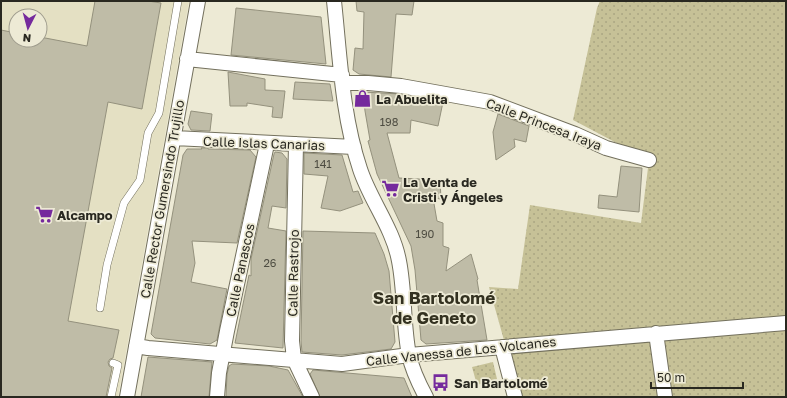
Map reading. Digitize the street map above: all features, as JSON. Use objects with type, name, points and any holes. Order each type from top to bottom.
[{"type":"street","name":"Calle Rector Gumersindo Trujillo","points":[[127,397],[198,1]]},
{"type":"street","points":[[334,1],[345,104],[354,147],[360,170],[393,240],[399,261],[409,355],[417,379],[426,397]]},
{"type":"street","name":"Calle Princesa Iraya","points":[[188,59],[401,86],[490,102],[575,134],[606,148],[649,160]]},
{"type":"street","name":"Calle Islas Canarias","points":[[174,138],[267,144],[354,147]]},
{"type":"street","name":"Calle Panascos","points":[[217,397],[219,373],[267,144]]},
{"type":"street","name":"Calle Rastrojo","points":[[296,144],[292,340],[294,359],[312,397]]},
{"type":"street","name":"Calle Vanessa de Los Volcanes","points":[[136,346],[342,364],[409,355],[786,323]]},
{"type":"street","points":[[656,333],[665,397]]},
{"type":"street","points":[[502,347],[515,397]]},
{"type":"lane","points":[[100,308],[108,265],[124,203],[140,180],[148,133],[159,113],[178,1]]},
{"type":"lane","points":[[112,363],[118,365],[112,397]]},
{"type":"shaded area","name":"Alcampo","points":[[1,1],[189,1],[118,397],[1,397]]},
{"type":"shaded area","points":[[600,1],[786,1],[786,397],[520,397],[489,287],[518,289],[530,205],[641,223],[649,160],[573,120],[597,8]]},
{"type":"shaded area","points":[[493,362],[497,379],[477,385],[472,367]]},
{"type":"building","name":"Alcampo","points":[[95,1],[148,1],[161,3],[142,109],[108,102],[68,321],[119,330],[113,358],[108,362],[109,366],[112,368],[106,397],[1,397],[1,30],[8,31],[8,48],[48,48],[48,39],[87,46]]},
{"type":"building","points":[[356,1],[414,1],[412,15],[396,14],[391,77],[359,74],[353,70],[355,48],[363,49],[364,12],[357,11]]},
{"type":"building","points":[[236,8],[321,17],[326,64],[231,55]]},
{"type":"building","points":[[228,72],[265,79],[265,90],[285,91],[282,118],[272,117],[273,107],[247,103],[247,106],[230,106]]},
{"type":"building","points":[[295,82],[330,84],[333,101],[293,99]]},
{"type":"building","points":[[363,92],[400,94],[443,102],[438,126],[411,120],[410,133],[387,133],[399,178],[440,180],[441,199],[433,198],[437,221],[443,223],[443,246],[449,248],[446,271],[471,254],[478,279],[487,340],[426,344],[421,340],[415,270],[411,246],[377,174],[368,141],[370,140]]},
{"type":"building","points":[[191,111],[212,114],[210,131],[191,130],[188,124]]},
{"type":"building","points":[[498,114],[529,126],[526,142],[514,139],[515,147],[496,160],[493,132]]},
{"type":"building","points":[[201,148],[250,150],[256,157],[237,243],[192,241],[195,263],[191,282],[227,289],[217,340],[210,344],[155,338],[151,334],[183,155],[187,149],[202,149]]},
{"type":"building","points":[[275,152],[282,153],[287,159],[286,208],[272,206],[268,228],[286,231],[283,348],[235,343],[249,275],[251,276],[251,259]]},
{"type":"building","points":[[304,153],[342,155],[353,192],[358,191],[363,203],[340,211],[321,208],[328,176],[304,174]]},
{"type":"building","points":[[621,166],[642,168],[639,212],[598,208],[599,195],[617,197]]},
{"type":"building","points":[[303,231],[375,233],[389,271],[395,342],[391,349],[342,355],[302,352]]},
{"type":"building","points":[[148,357],[212,362],[209,397],[141,397]]},
{"type":"building","points":[[232,364],[269,366],[288,370],[303,397],[226,397],[227,374],[229,366]]},
{"type":"building","points":[[313,370],[404,378],[412,397],[320,397],[310,374]]},
{"type":"place","name":"La Abuelita","points":[[363,99]]},
{"type":"place","name":"La Venta de Cristi y Ángeles","points":[[390,189]]},
{"type":"place","name":"Alcampo","points":[[44,215]]},
{"type":"place","name":"San Bartolomé","points":[[441,383]]},
{"type":"district","name":"San Bartolomé de Geneto","points":[[434,308]]}]
